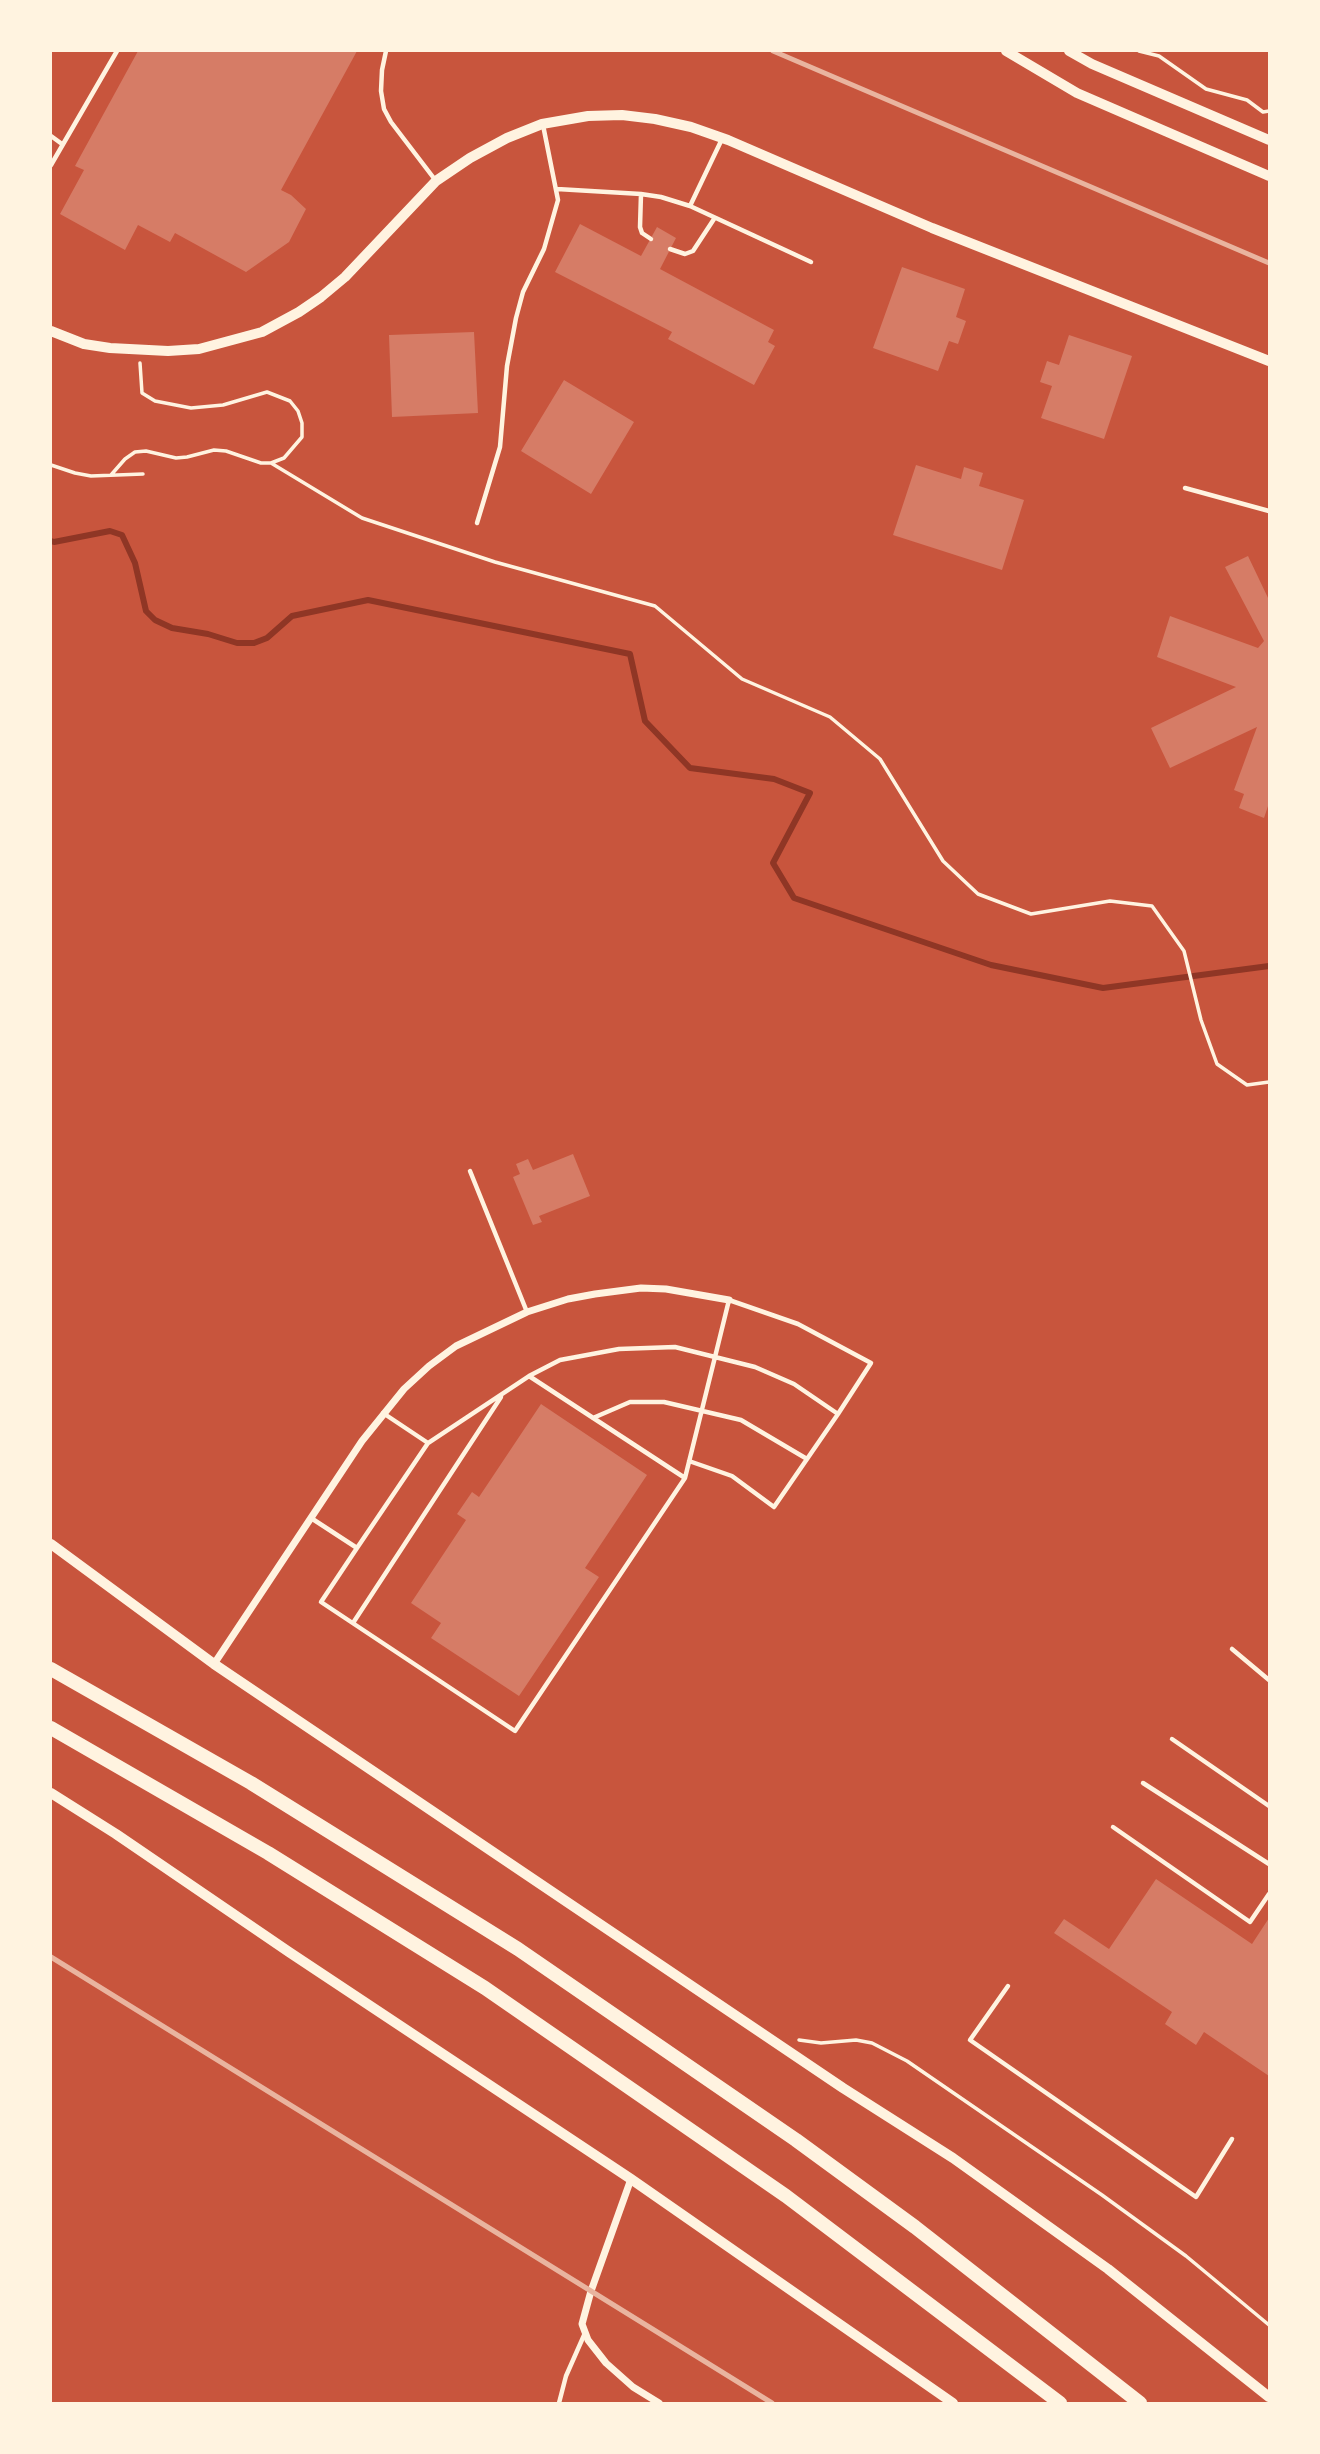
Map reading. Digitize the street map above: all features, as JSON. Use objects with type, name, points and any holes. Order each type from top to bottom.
[{"type":"highway","points":[[51,1669],[251,1783],[530,1956],[915,2227],[1140,2403]]},
{"type":"highway","points":[[51,1728],[268,1853],[485,1989],[786,2196],[1060,2403]]},
{"type":"main road","points":[[51,1544],[214,1664],[953,2158],[1086,2253],[1269,2397]]},
{"type":"main road","points":[[51,1793],[631,2179],[953,2403]]},
{"type":"street","points":[[1006,51],[1077,93],[1269,176]]},
{"type":"street","points":[[1069,51],[1092,64],[1269,140]]},
{"type":"street","points":[[51,331],[85,344],[141,350],[199,349],[262,331],[299,313],[345,277],[436,181],[470,158],[507,138],[542,124],[588,116],[622,115],[656,119],[723,138],[922,224],[1269,361]]},
{"type":"street","points":[[214,1664],[383,1413],[429,1366],[456,1346],[527,1312],[568,1299],[641,1288],[666,1289],[729,1300]]},
{"type":"street","points":[[631,2179],[582,2324],[588,2340],[606,2363],[633,2387],[659,2403]]},
{"type":"lane","points":[[51,165],[117,51]]},
{"type":"lane","points":[[386,51],[382,80],[384,109],[436,181]]},
{"type":"lane","points":[[477,523],[500,447],[507,366],[516,318],[523,292],[544,249],[558,200],[542,124]]},
{"type":"lane","points":[[51,136],[62,144]]},
{"type":"lane","points":[[690,206],[723,138]]},
{"type":"lane","points":[[557,189],[641,194],[690,206],[811,262]]},
{"type":"lane","points":[[641,194],[640,227],[642,233],[651,239]]},
{"type":"lane","points":[[670,249],[685,254],[693,251],[714,219]]},
{"type":"lane","points":[[1185,488],[1269,512]]},
{"type":"lane","points":[[470,1171],[527,1312]]},
{"type":"lane","points":[[689,1461],[732,1476],[774,1507],[838,1414],[871,1363],[798,1324],[729,1300],[715,1357],[702,1410],[689,1461],[685,1478],[515,1731],[321,1602],[428,1443],[529,1376],[560,1360],[619,1349],[675,1347],[715,1357],[755,1367],[794,1384],[838,1414]]},
{"type":"lane","points":[[529,1376],[685,1478]]},
{"type":"lane","points":[[353,1623],[503,1394]]},
{"type":"lane","points":[[592,1418],[630,1402],[664,1402],[741,1420],[807,1459]]},
{"type":"lane","points":[[383,1413],[428,1443]]},
{"type":"lane","points":[[310,1518],[356,1548]]},
{"type":"lane","points":[[1232,1649],[1269,1680]]},
{"type":"lane","points":[[1172,1739],[1269,1806]]},
{"type":"lane","points":[[1143,1783],[1269,1864]]},
{"type":"lane","points":[[1113,1827],[1250,1922],[1269,1894]]},
{"type":"lane","points":[[1008,1986],[970,2040],[1196,2197],[1232,2139]]},
{"type":"lane","points":[[559,2403],[566,2376],[586,2332]]},
{"type":"path","points":[[1139,51],[1159,56],[1206,89],[1248,100],[1263,112],[1269,111]]},
{"type":"path","points":[[111,475],[125,458],[135,452],[146,451],[176,458],[214,450],[226,451],[261,463],[271,463],[284,458],[302,437],[302,423],[298,411],[290,401],[267,392],[223,405],[191,408],[155,401],[142,393],[141,350]]},
{"type":"path","points":[[271,463],[362,518],[495,562],[655,606],[742,679],[830,717],[880,759],[943,862],[978,894],[1031,914],[1110,901],[1152,906],[1184,951],[1201,1020],[1217,1065],[1247,1085],[1269,1082]]},
{"type":"path","points":[[51,465],[75,473],[143,474]]},
{"type":"path","points":[[764,2034],[821,2043],[856,2040],[872,2043],[907,2061],[1102,2194],[1186,2256],[1269,2325]]},
{"type":"building","points":[[138,51],[357,51],[281,190],[306,209],[289,242],[246,272],[175,233],[170,242],[138,225],[125,250],[60,214],[84,170],[75,166]]},
{"type":"building","points":[[580,224],[641,256],[657,227],[676,238],[660,269],[774,330],[768,342],[775,346],[754,385],[668,339],[672,332],[555,272]]},
{"type":"building","points":[[902,267],[965,289],[956,317],[966,321],[958,344],[949,341],[938,371],[873,348]]},
{"type":"building","points":[[474,332],[478,413],[392,417],[389,335]]},
{"type":"building","points":[[1069,335],[1132,356],[1104,439],[1041,418],[1052,386],[1040,382],[1047,361],[1059,365]]},
{"type":"building","points":[[564,380],[634,422],[591,494],[521,451]]},
{"type":"building","points":[[916,465],[961,479],[964,467],[983,473],[979,486],[1024,500],[1002,570],[893,535]]},
{"type":"building","points":[[1248,556],[1269,600],[1269,803],[1264,818],[1239,808],[1244,794],[1234,790],[1257,727],[1170,768],[1151,728],[1236,687],[1157,657],[1170,616],[1258,648],[1264,641],[1225,567]]},
{"type":"building","points":[[573,1154],[590,1196],[539,1216],[542,1222],[533,1225],[513,1177],[520,1174],[516,1164],[528,1159],[533,1170]]},
{"type":"building","points":[[541,1404],[647,1475],[585,1568],[599,1577],[519,1696],[431,1638],[441,1623],[411,1603],[466,1520],[457,1514],[472,1492],[479,1497]]},
{"type":"building","points":[[1156,1879],[1252,1944],[1269,1918],[1269,2076],[1204,2032],[1196,2045],[1165,2024],[1172,2012],[1054,1933],[1064,1919],[1109,1949]]},
{"type":"waterway","points":[[51,541],[110,531],[122,535],[135,563],[146,611],[155,620],[172,628],[208,634],[237,643],[254,643],[267,638],[292,616],[368,600],[630,654],[645,721],[690,768],[774,779],[810,793],[773,863],[794,898],[991,965],[1103,988],[1269,966]]},
{"type":"railway","points":[[773,51],[1269,263]]},
{"type":"railway","points":[[51,1957],[772,2403]]}]
